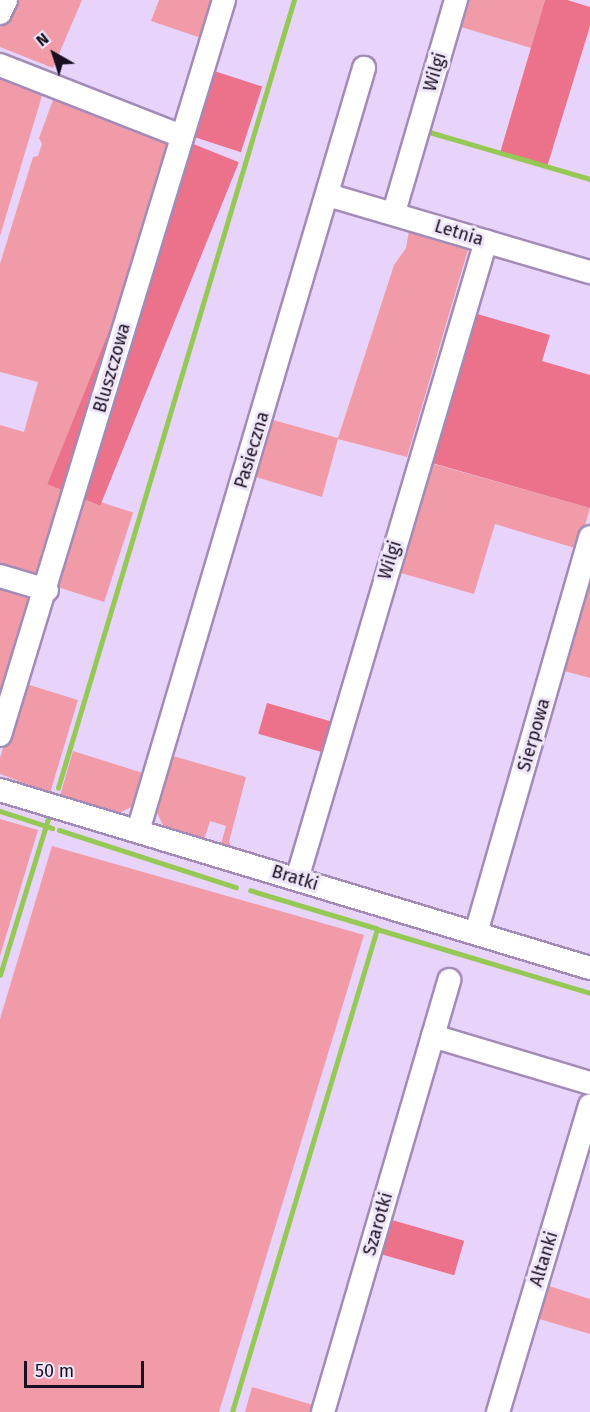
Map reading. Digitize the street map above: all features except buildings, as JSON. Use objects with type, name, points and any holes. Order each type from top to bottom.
[{"type":"street","points":[[0,13],[6,0]]},
{"type":"street","name":"Bluszczowa","points":[[0,735],[47,590],[181,136],[224,0]]},
{"type":"street","name":"Wilgi","points":[[394,212],[456,0]]},
{"type":"street","points":[[0,65],[181,136]]},
{"type":"street","name":"Pasieczna","points":[[138,831],[364,68]]},
{"type":"street","name":"Letnia","points":[[328,195],[394,212],[590,272]]},
{"type":"street","name":"Wilgi","points":[[297,879],[486,241]]},
{"type":"street","name":"Sierpowa","points":[[476,933],[590,537]]},
{"type":"street","points":[[0,576],[47,590]]},
{"type":"street","name":"Bratki","points":[[0,790],[590,968]]},
{"type":"street","name":"Szarotki","points":[[323,1412],[449,980]]},
{"type":"street","points":[[433,1036],[590,1083]]},
{"type":"street","name":"Altanki","points":[[498,1412],[590,1105]]},
{"type":"shaded area","points":[[13,0],[82,0],[53,68],[0,47],[0,28]]},
{"type":"shaded area","points":[[159,0],[219,0],[207,40],[151,21]]},
{"type":"shaded area","points":[[469,0],[545,0],[531,48],[461,27]]},
{"type":"shaded area","points":[[545,0],[567,0],[590,7],[590,26],[547,167],[500,153]]},
{"type":"shaded area","points":[[208,69],[262,87],[241,152],[187,135]]},
{"type":"shaded area","points":[[0,72],[44,89],[0,236]]},
{"type":"shaded area","points":[[53,100],[69,100],[169,141],[172,148],[41,580],[0,568],[0,425],[24,432],[38,382],[0,372],[0,264],[33,157],[38,156],[42,144],[39,138]]},
{"type":"shaded area","points":[[186,141],[239,162],[100,505],[47,484]]},
{"type":"shaded area","points":[[410,225],[470,243],[407,457],[338,439],[322,497],[256,477],[273,420],[338,438],[394,265],[406,248]]},
{"type":"shaded area","points":[[474,313],[550,335],[542,361],[590,375],[590,508],[425,461]]},
{"type":"shaded area","points":[[430,463],[590,508],[578,549],[495,524],[474,594],[394,571]]},
{"type":"shaded area","points":[[79,495],[133,513],[104,602],[50,584]]},
{"type":"shaded area","points":[[0,581],[20,588],[33,602],[0,706]]},
{"type":"shaded area","points":[[590,582],[590,678],[564,671]]},
{"type":"shaded area","points":[[23,683],[78,700],[50,793],[0,774],[0,758]]},
{"type":"shaded area","points":[[267,703],[330,721],[322,752],[258,734]]},
{"type":"shaded area","points":[[73,751],[143,773],[133,806],[118,814],[60,796]]},
{"type":"shaded area","points":[[173,756],[246,777],[229,842],[232,848],[221,844],[226,826],[210,821],[204,840],[164,827],[157,813]]},
{"type":"shaded area","points":[[0,819],[38,830],[0,956]]},
{"type":"shaded area","points":[[52,846],[364,935],[219,1412],[0,1412],[0,1019]]},
{"type":"shaded area","points":[[392,1220],[464,1241],[454,1275],[382,1255]]},
{"type":"shaded area","points":[[546,1285],[590,1299],[590,1334],[536,1318]]},
{"type":"shaded area","points":[[252,1387],[313,1405],[311,1412],[245,1412]]},
{"type":"waterway","points":[[58,788],[294,0]]},
{"type":"waterway","points":[[426,131],[590,179]]},
{"type":"waterway","points":[[0,811],[52,828]]},
{"type":"waterway","points":[[0,975],[48,819]]},
{"type":"waterway","points":[[59,830],[236,887]]},
{"type":"waterway","points":[[232,1412],[377,929],[251,891]]},
{"type":"waterway","points":[[377,929],[590,993]]}]
